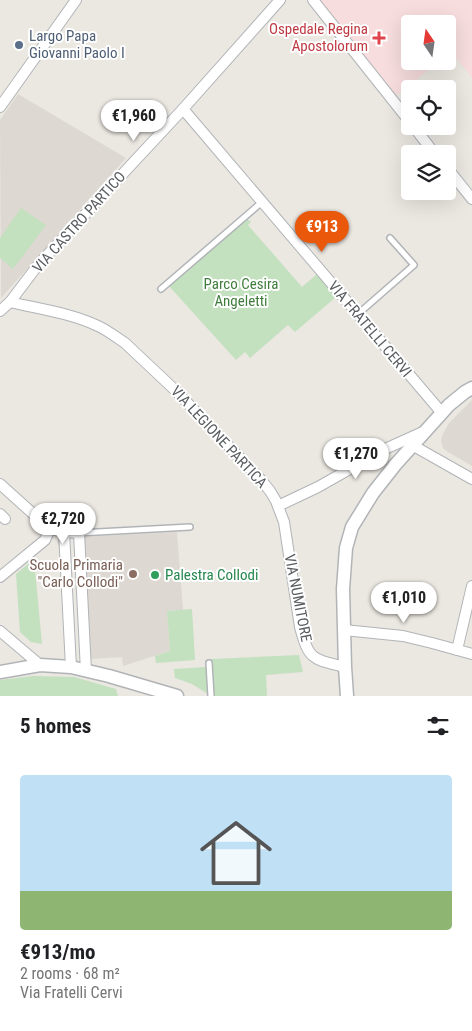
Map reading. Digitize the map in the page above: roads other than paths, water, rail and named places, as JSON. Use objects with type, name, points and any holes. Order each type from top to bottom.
[{"type":"street","points":[[0,107],[76,0]]},
{"type":"street","name":"VIA CASTRO PARTICO","points":[[0,311],[10,302],[38,265],[183,109],[280,0]]},
{"type":"street","points":[[313,0],[401,111]]},
{"type":"street","name":"VIA FRATELLI CERVI","points":[[183,109],[442,413]]},
{"type":"street","points":[[420,135],[429,145]]},
{"type":"street","points":[[456,179],[472,199]]},
{"type":"street","name":"VIA LEGIONE PARTICA","points":[[10,302],[83,320],[107,330],[125,343],[176,391],[262,480],[278,506]]},
{"type":"street","points":[[347,696],[343,589],[346,548],[350,533],[357,518],[378,486],[412,445],[457,398],[472,388]]},
{"type":"street","points":[[278,506],[318,488],[398,442],[425,431]]},
{"type":"street","points":[[412,445],[472,479]]},
{"type":"street","points":[[0,484],[50,529],[79,533],[86,671]]},
{"type":"street","name":"VIA NUMITORE","points":[[278,506],[286,531],[300,627],[304,641],[309,652],[316,659],[345,667]]},
{"type":"street","points":[[0,577],[45,540],[50,529]]},
{"type":"street","points":[[64,532],[70,667]]},
{"type":"street","points":[[458,650],[472,586]]},
{"type":"street","points":[[344,630],[403,636],[472,654]]},
{"type":"street","points":[[0,631],[40,665]]},
{"type":"street","points":[[0,672],[40,665],[70,667],[109,676],[177,696]]},
{"type":"lane","points":[[161,289],[262,202]]},
{"type":"lane","points":[[358,314],[414,265],[390,238]]},
{"type":"lane","points":[[79,533],[190,527]]},
{"type":"lane","points":[[209,663],[211,696]]},
{"type":"place","name":"Ospedale Regina Apostolorum","points":[[379,38]]},
{"type":"place","name":"Largo Papa Giovanni Paolo I","points":[[19,45]]},
{"type":"place","name":"Scuola Primaria \"Carlo Collodi\"","points":[[133,574]]},
{"type":"place","name":"Palestra Collodi","points":[[155,575]]},
{"type":"park label","name":"Parco Cesira Angeletti","points":[[241,292]]}]
